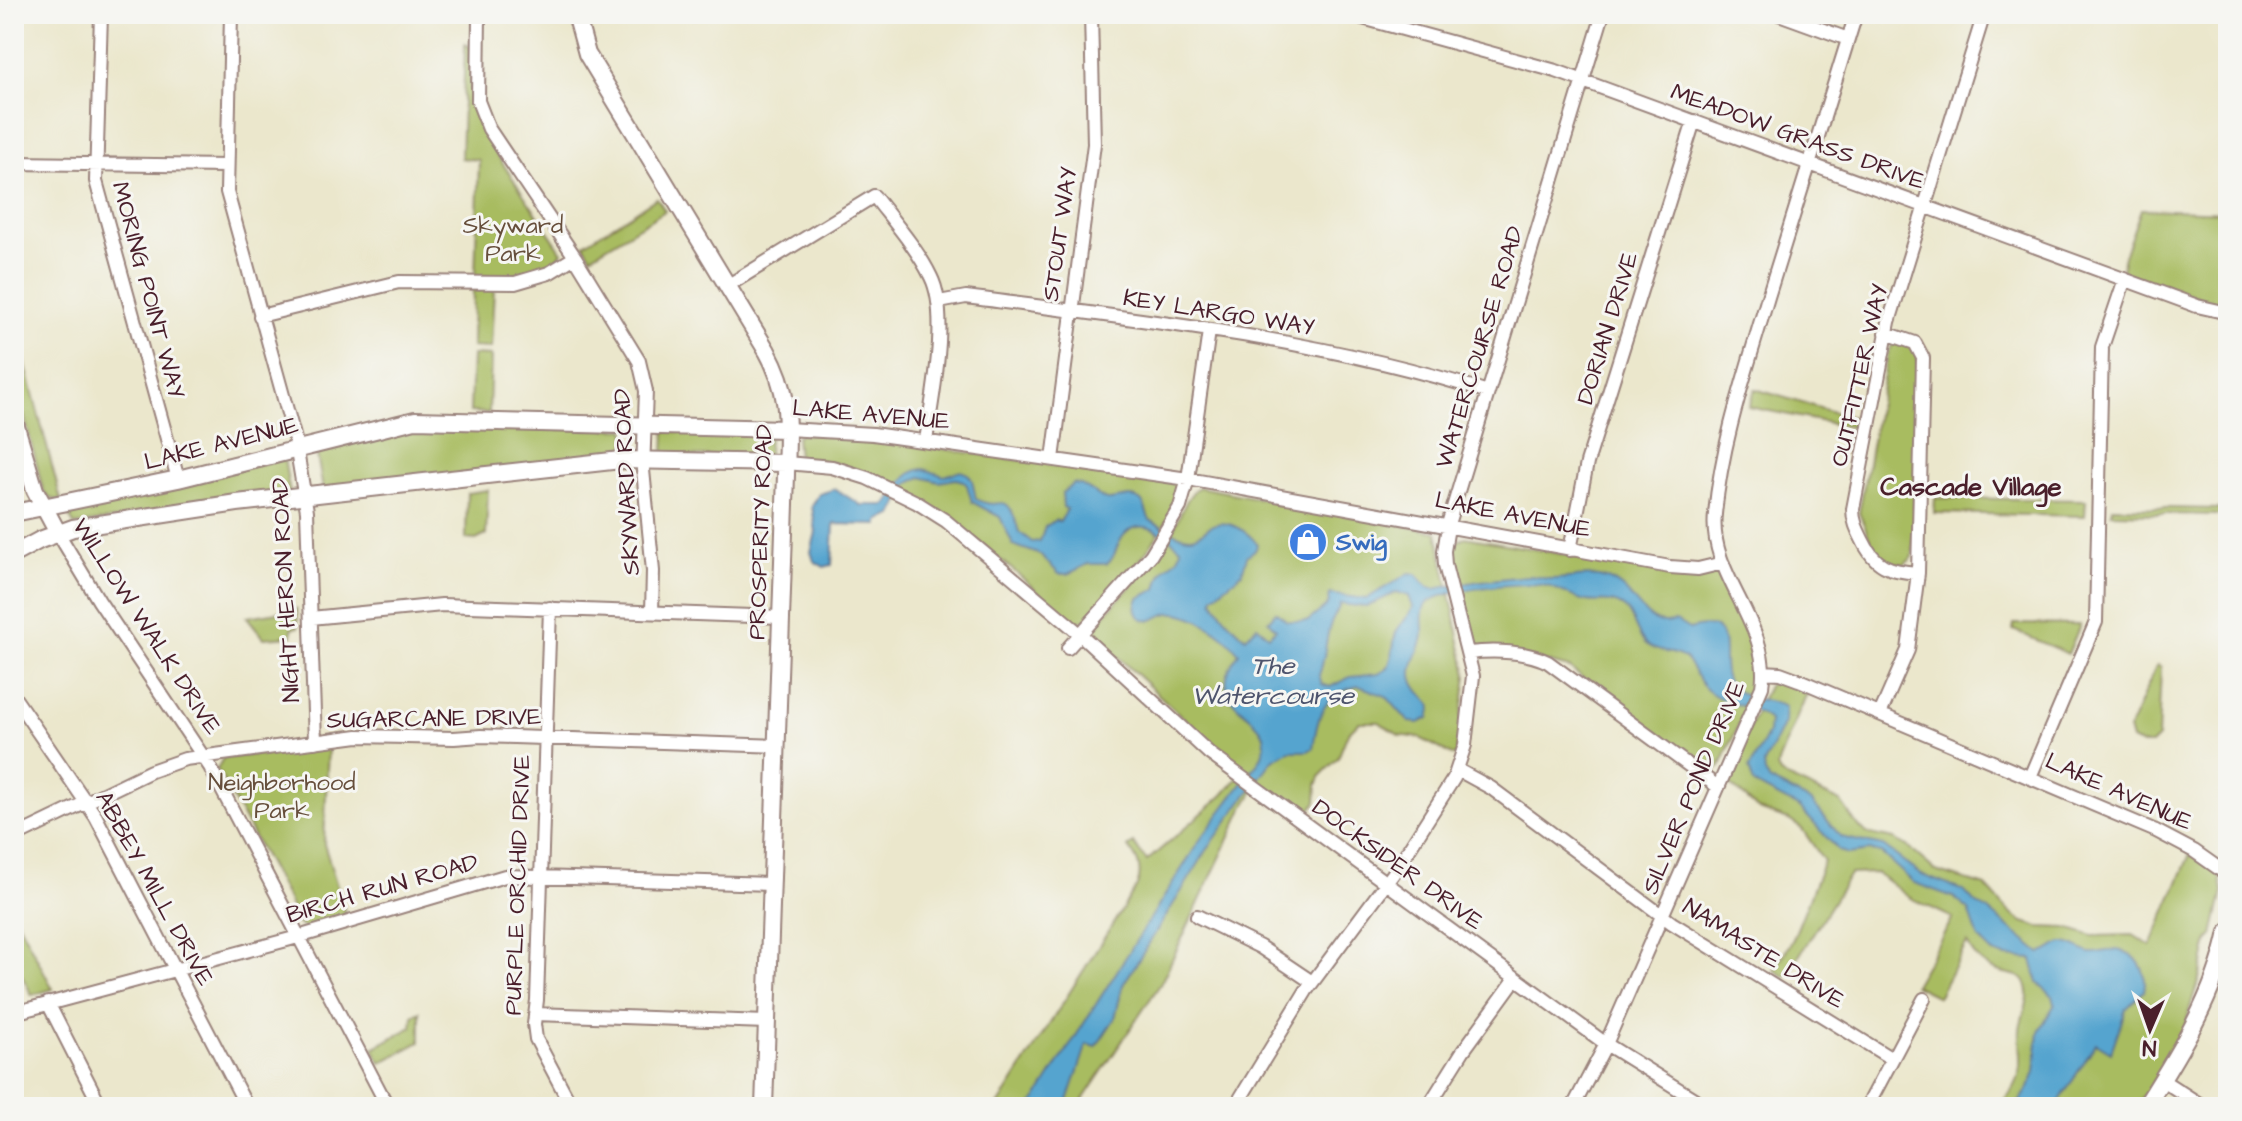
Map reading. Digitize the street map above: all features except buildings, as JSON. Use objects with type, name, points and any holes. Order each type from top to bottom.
[{"type":"street","name":"MORING POINT WAY","points":[[101,14],[96,181],[178,479]]},
{"type":"street","name":"NIGHT HERON ROAD","points":[[231,14],[227,192],[297,449],[304,495],[315,742]]},
{"type":"street","name":"SKYWARD ROAD","points":[[479,14],[477,86],[482,114],[639,361],[646,391],[644,459],[653,571],[652,612]]},
{"type":"street","name":"PROSPERITY ROAD","points":[[576,14],[582,42],[593,66],[778,371],[785,393],[787,429],[764,1107]]},
{"type":"street","name":"STOUT WAY","points":[[1053,459],[1094,144],[1091,14]]},
{"type":"street","name":"MEADOW GRASS DRIVE","points":[[1348,14],[1502,54],[1582,80],[2197,306],[2228,313]]},
{"type":"street","name":"WATERCOURSE ROAD","points":[[1235,1107],[1312,982],[1387,883],[1458,770],[1473,692],[1469,653],[1444,551],[1448,526],[1603,14]]},
{"type":"street","points":[[1779,14],[1848,39]]},
{"type":"street","name":"SILVER POND DRIVE","points":[[1573,1107],[1606,1044],[1760,691],[1763,672],[1756,634],[1723,563],[1715,538],[1714,516],[1730,426],[1856,14]]},
{"type":"street","name":"OUTFITTER WAY","points":[[1918,573],[1896,571],[1874,560],[1852,513],[1886,333],[1984,14]]},
{"type":"street","name":"DORIAN DRIVE","points":[[1570,550],[1587,463],[1694,121]]},
{"type":"street","points":[[14,163],[226,166]]},
{"type":"street","points":[[727,286],[874,196],[931,277],[939,302],[936,362],[926,441]]},
{"type":"street","points":[[260,316],[399,282],[515,283],[538,277],[575,257]]},
{"type":"street","points":[[2030,777],[2096,622],[2102,347],[2125,279]]},
{"type":"street","name":"KEY LARGO WAY","points":[[939,302],[966,297],[1209,331],[1360,357],[1429,373],[1488,392]]},
{"type":"street","points":[[1068,648],[1158,545],[1183,499],[1209,331]]},
{"type":"street","points":[[1880,714],[1908,650],[1918,573],[1923,358],[1915,343],[1886,333]]},
{"type":"street","name":"LAKE AVENUE","points":[[14,513],[178,479],[388,425],[427,419],[787,429],[858,432],[1188,479],[1680,569],[1707,568],[1723,563]]},
{"type":"street","name":"WILLOW WALK DRIVE","points":[[14,420],[29,474],[43,508],[99,601],[202,756],[388,1107]]},
{"type":"street","points":[[14,554],[58,533],[164,513],[304,495],[644,459],[786,463],[832,467],[883,485],[912,500],[964,535],[1080,634]]},
{"type":"street","points":[[311,618],[433,605],[781,617]]},
{"type":"street","name":"PURPLE ORCHID DRIVE","points":[[550,608],[536,1039],[572,1107]]},
{"type":"street","name":"DOCKSIDER DRIVE","points":[[1080,634],[1218,760],[1606,1044],[1707,1107]]},
{"type":"street","points":[[1469,653],[1499,652],[1537,657],[1548,662],[1718,787]]},
{"type":"street","name":"LAKE AVENUE","points":[[1763,672],[1789,676],[2030,777],[2165,836],[2228,875]]},
{"type":"street","name":"ABBEY MILL DRIVE","points":[[14,697],[96,817],[247,1107]]},
{"type":"street","name":"SUGARCANE DRIVE","points":[[14,837],[162,766],[202,756],[315,742],[375,736],[777,746]]},
{"type":"street","name":"NAMASTE DRIVE","points":[[1458,770],[1491,788],[1663,915],[1892,1059]]},
{"type":"street","name":"BIRCH RUN ROAD","points":[[14,1013],[298,937],[496,878],[540,876],[772,884]]},
{"type":"street","points":[[1197,916],[1260,947],[1312,982]]},
{"type":"street","points":[[2145,1107],[2195,1024],[2224,951],[2228,932]]},
{"type":"street","points":[[1428,1107],[1463,1051],[1516,978]]},
{"type":"street","points":[[1867,1107],[1924,999]]},
{"type":"street","points":[[48,1003],[101,1107]]},
{"type":"street","points":[[535,1014],[767,1022]]},
{"type":"street","points":[[2162,1080],[2204,1107]]},
{"type":"green space","name":"Skyward Park","points":[[465,44],[471,47],[470,84],[475,114],[495,152],[562,252],[556,261],[536,272],[475,277],[479,160],[461,158]]},
{"type":"green space","points":[[657,198],[665,211],[591,256],[584,244]]},
{"type":"green space","points":[[2141,209],[2228,212],[2228,307],[2122,272],[2123,259]]},
{"type":"green space","points":[[473,287],[494,288],[491,348],[472,347]]},
{"type":"green space","points":[[14,321],[61,500],[50,498],[43,489],[24,415],[16,397]]},
{"type":"green space","points":[[1893,344],[1914,348],[1918,354],[1913,557],[1904,565],[1884,560],[1876,553],[1859,513],[1888,353]]},
{"type":"green space","points":[[472,355],[491,356],[489,413],[470,412]]},
{"type":"green space","points":[[1755,389],[1857,419],[1855,428],[1749,407]]},
{"type":"green space","points":[[402,428],[626,429],[626,456],[323,490],[316,449]]},
{"type":"green space","points":[[665,431],[769,434],[768,458],[664,455]]},
{"type":"green space","points":[[799,434],[847,435],[1175,483],[1179,494],[1162,529],[1139,561],[1087,619],[1077,622],[1054,607],[971,536],[917,499],[860,470],[798,458],[796,437]]},
{"type":"green space","points":[[284,458],[290,494],[74,525],[65,508]]},
{"type":"green space","points":[[1199,487],[1437,532],[1467,675],[1456,757],[1420,738],[1399,735],[1379,722],[1359,722],[1348,733],[1338,758],[1321,775],[1316,803],[1307,814],[1259,783],[1243,809],[1161,983],[1078,1107],[997,1107],[1137,886],[1139,866],[1128,848],[1133,843],[1147,861],[1223,795],[1243,772],[1216,751],[1107,647],[1100,645],[1094,634],[1096,624],[1162,548],[1186,502]]},
{"type":"green space","points":[[488,490],[486,535],[476,540],[466,539],[467,493]]},
{"type":"green space","points":[[1935,498],[2086,500],[2085,516],[1934,513]]},
{"type":"green space","points":[[2112,507],[2222,509],[2222,515],[2111,513]]},
{"type":"green space","points":[[1465,537],[1675,574],[1713,571],[1720,574],[1748,628],[1756,670],[1754,689],[1720,768],[1707,772],[1697,766],[1697,762],[1569,668],[1476,644],[1452,554],[1455,543]]},
{"type":"green space","points":[[297,609],[298,627],[292,628],[292,636],[264,638],[247,617]]},
{"type":"green space","points":[[2014,624],[2080,625],[2068,654],[2013,630]]},
{"type":"green space","points":[[2158,665],[2161,667],[2158,738],[2151,745],[2142,745],[2132,740],[2129,729]]},
{"type":"green space","points":[[1776,679],[1787,680],[1808,691],[1779,760],[1777,767],[1780,774],[1841,802],[1858,827],[1869,834],[1894,839],[1907,846],[1936,871],[1985,886],[2010,913],[2023,922],[2039,927],[2067,928],[2093,936],[2133,935],[2151,946],[2190,854],[2220,876],[2223,892],[2186,1028],[2147,1092],[2134,1107],[1995,1107],[2012,1091],[2020,1073],[2020,1030],[2028,1000],[2025,982],[2015,975],[1983,964],[1967,943],[1938,997],[1914,985],[1953,918],[1910,898],[1877,873],[1850,874],[1786,977],[1774,970],[1793,939],[1824,861],[1802,829],[1789,820],[1759,810],[1726,781],[1768,685]]},
{"type":"green space","name":"Neighborhood Park","points":[[328,747],[324,844],[346,915],[308,929],[295,918],[217,769],[223,758]]},
{"type":"green space","points":[[14,914],[53,989],[32,995],[14,961]]},
{"type":"green space","points":[[420,1012],[420,1042],[381,1063],[373,1048],[412,1027],[413,1016]]},
{"type":"water","name":"The Watercourse","points":[[924,469],[944,476],[961,471],[968,474],[976,499],[985,503],[1007,504],[1019,532],[1032,542],[1040,541],[1045,527],[1055,520],[1060,522],[1067,509],[1063,507],[1062,493],[1073,484],[1081,485],[1106,500],[1137,498],[1143,503],[1150,520],[1186,537],[1194,537],[1219,524],[1237,527],[1253,539],[1256,549],[1247,556],[1242,573],[1213,600],[1226,619],[1246,638],[1257,626],[1269,636],[1276,629],[1268,621],[1276,612],[1287,621],[1308,621],[1328,605],[1330,594],[1366,599],[1409,573],[1416,574],[1434,589],[1527,576],[1607,579],[1618,584],[1656,621],[1676,621],[1689,629],[1717,628],[1724,645],[1724,668],[1733,688],[1745,695],[1785,707],[1784,723],[1764,764],[1765,773],[1770,781],[1812,802],[1841,837],[1883,846],[1922,875],[1964,891],[1976,904],[1988,910],[2040,953],[2062,943],[2092,953],[2117,950],[2131,955],[2143,970],[2144,991],[2126,1009],[2111,1052],[2096,1043],[2056,1107],[2016,1107],[2029,1088],[2035,1072],[2039,1031],[2055,1004],[2053,996],[2038,983],[2032,959],[1993,953],[1979,939],[1969,910],[1953,897],[1914,883],[1881,853],[1849,854],[1839,851],[1800,808],[1754,784],[1749,769],[1768,733],[1769,720],[1756,711],[1708,691],[1684,658],[1650,647],[1640,637],[1624,607],[1582,600],[1542,585],[1499,586],[1445,595],[1425,606],[1423,636],[1412,675],[1417,688],[1432,706],[1429,718],[1419,723],[1409,722],[1386,696],[1359,686],[1337,695],[1324,708],[1313,748],[1289,751],[1273,760],[1209,847],[1123,985],[1115,1018],[1096,1047],[1087,1044],[1066,1107],[1031,1107],[1200,840],[1260,759],[1265,740],[1261,729],[1232,700],[1226,688],[1228,673],[1239,653],[1233,646],[1207,625],[1187,615],[1169,613],[1148,621],[1138,613],[1139,598],[1157,589],[1163,571],[1178,558],[1181,548],[1158,531],[1134,528],[1120,541],[1107,564],[1088,564],[1068,574],[1059,574],[1041,555],[1013,545],[1000,517],[972,502],[963,481],[939,482],[921,477],[908,484],[893,515],[880,520],[878,525],[834,524],[832,565],[824,567],[814,561],[811,552],[816,532],[812,506],[819,494],[835,489],[861,505],[886,505],[906,478]],"holes":[[[1397,592],[1409,596],[1413,607],[1396,632],[1387,669],[1378,674],[1350,677],[1330,687],[1322,684],[1319,675],[1329,629],[1340,604],[1366,607]]]},
{"type":"place","name":"Swig","points":[[1308,542]]},
{"type":"district","name":"Cascade Village","points":[[1971,486]]}]
